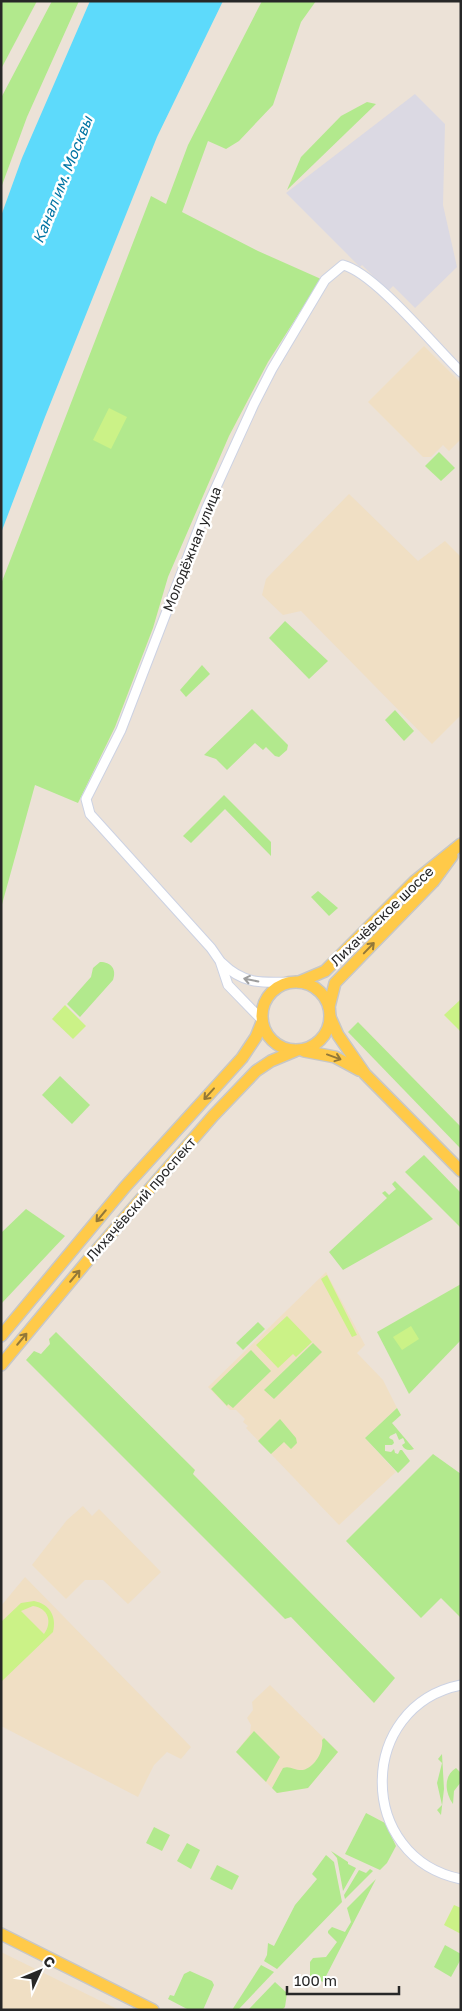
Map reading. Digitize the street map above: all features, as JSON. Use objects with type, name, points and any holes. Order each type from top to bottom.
[{"type":"main road","name":"Лихачёвское шоссе","points":[[294,982],[325,971],[415,881],[461,844]]},
{"type":"main road","name":"Лихачёвское шоссе","points":[[330,1012],[335,983],[433,882],[461,844]]},
{"type":"main road","points":[[294,982],[317,989],[323,995],[338,1035],[365,1074],[461,1171]]},
{"type":"main road","name":"Лихачёвский проспект","points":[[1,1336],[125,1187],[242,1058],[256,1036],[266,998],[276,988],[294,982]]},
{"type":"main road","name":"Лихачёвский проспект","points":[[1,1365],[95,1252],[213,1116],[256,1071],[271,1061],[308,1049],[321,1040],[329,1025],[330,1012]]},
{"type":"main road","points":[[261,1020],[265,1032],[272,1042],[286,1049],[335,1057],[365,1074]]},
{"type":"main road","points":[[1,1934],[153,2010]]},
{"type":"street","name":"Молодёжная улица","points":[[294,982],[261,982],[244,979],[236,975],[220,961],[211,948],[90,814],[86,799],[121,730],[207,507],[250,412],[272,369],[326,280],[343,265],[351,267],[382,291],[461,372]]},
{"type":"street","name":"Молодёжная улица","points":[[220,961],[228,985],[261,1020]]},
{"type":"street","points":[[461,1685],[446,1689],[427,1698],[408,1714],[392,1738],[384,1759],[381,1785],[386,1813],[395,1833],[409,1852],[435,1870],[461,1879]]},
{"type":"shaded area","points":[[415,94],[445,124],[443,205],[457,267],[415,308],[393,286],[388,291],[362,265],[360,267],[286,193]]},
{"type":"shaded area","points":[[424,346],[461,383],[461,439],[449,451],[443,445],[431,457],[423,457],[368,402]]},
{"type":"shaded area","points":[[349,494],[418,561],[445,541],[461,557],[461,715],[432,744],[301,611],[283,615],[262,595],[266,579]]},
{"type":"shaded area","points":[[326,1272],[365,1345],[357,1353],[383,1380],[397,1408],[365,1438],[396,1472],[339,1525],[246,1428],[248,1426],[243,1422],[245,1419],[236,1410],[230,1410],[208,1387]]},
{"type":"shaded area","points":[[83,1506],[92,1516],[99,1509],[161,1572],[128,1604],[103,1580],[85,1580],[66,1599],[32,1565],[67,1520]]},
{"type":"shaded area","points":[[25,1577],[191,1747],[181,1759],[167,1752],[154,1765],[138,1797],[1,1726],[1,1606]]},
{"type":"shaded area","points":[[270,1685],[338,1752],[308,1788],[277,1793],[236,1752],[250,1734],[251,1725],[247,1718],[253,1710],[252,1702]]},
{"type":"shaded area","points":[[1,1952],[113,2007],[120,2010],[1,2010]]},
{"type":"green space","points":[[1,1],[37,1],[1,69]]},
{"type":"green space","points":[[52,1],[79,1],[27,117],[1,188],[1,98]]},
{"type":"green space","points":[[262,1],[316,1],[301,22],[273,105],[239,141],[226,149],[208,141],[182,212],[258,251],[321,279],[268,362],[229,436],[168,577],[153,628],[115,727],[78,803],[35,785],[1,908],[1,584],[151,196],[166,204],[188,145]]},
{"type":"green space","points":[[367,102],[376,104],[287,190],[301,157],[341,116]]},
{"type":"green space","points":[[109,408],[127,417],[111,449],[93,440]]},
{"type":"green space","points":[[439,452],[455,468],[441,481],[425,466]]},
{"type":"green space","points":[[285,621],[328,661],[309,679],[269,638]]},
{"type":"green space","points":[[202,665],[210,674],[186,697],[180,690]]},
{"type":"green space","points":[[252,709],[288,745],[287,750],[279,757],[275,756],[266,747],[263,750],[255,743],[227,770],[216,759],[204,755]]},
{"type":"green space","points":[[395,710],[414,731],[404,741],[385,720]]},
{"type":"green space","points":[[224,795],[271,842],[271,856],[225,809],[191,843],[183,836]]},
{"type":"green space","points":[[318,891],[338,908],[329,916],[311,897]]},
{"type":"green space","points":[[100,962],[107,963],[114,969],[113,980],[80,1017],[67,1004],[91,977],[93,968]]},
{"type":"green space","points":[[461,1001],[461,1032],[444,1015]]},
{"type":"green space","points":[[65,1005],[86,1026],[73,1039],[52,1019]]},
{"type":"green space","points":[[358,1022],[461,1127],[461,1149],[348,1032]]},
{"type":"green space","points":[[60,1076],[90,1105],[72,1124],[42,1095]]},
{"type":"green space","points":[[424,1155],[461,1193],[461,1228],[405,1172]]},
{"type":"green space","points":[[395,1181],[433,1219],[343,1270],[329,1252],[387,1198],[382,1193],[385,1191],[389,1195],[396,1189],[392,1184]]},
{"type":"green space","points":[[26,1209],[65,1236],[1,1304],[1,1233]]},
{"type":"green space","points":[[327,1275],[357,1335],[352,1337],[321,1279]]},
{"type":"green space","points":[[461,1284],[461,1340],[409,1394],[377,1332]]},
{"type":"green space","points":[[287,1316],[312,1342],[296,1357],[293,1354],[278,1368],[256,1345]]},
{"type":"green space","points":[[258,1322],[265,1329],[243,1350],[236,1343]]},
{"type":"green space","points":[[411,1326],[419,1339],[402,1350],[393,1337]]},
{"type":"green space","points":[[56,1332],[195,1470],[193,1474],[395,1678],[374,1703],[291,1617],[285,1619],[26,1360],[34,1351],[41,1354],[50,1344],[49,1339]]},
{"type":"green space","points":[[313,1343],[322,1352],[274,1399],[264,1390]]},
{"type":"green space","points":[[251,1350],[271,1371],[233,1408],[228,1404],[227,1406],[211,1389]]},
{"type":"green space","points":[[397,1408],[401,1415],[392,1423],[414,1449],[404,1448],[402,1445],[405,1443],[403,1438],[399,1440],[396,1433],[390,1436],[389,1438],[394,1443],[392,1445],[385,1445],[385,1451],[391,1452],[394,1449],[395,1453],[398,1454],[402,1450],[410,1461],[398,1473],[365,1438]]},
{"type":"green space","points":[[280,1419],[296,1438],[297,1443],[291,1449],[284,1442],[271,1454],[258,1441]]},
{"type":"green space","points":[[433,1454],[461,1474],[461,1618],[441,1598],[421,1618],[346,1541]]},
{"type":"green space","points":[[34,1601],[48,1608],[53,1616],[53,1632],[1,1682],[1,1622],[21,1603]],"holes":[[[33,1606],[38,1607],[45,1613],[48,1620],[47,1629],[44,1634],[21,1611]]]},
{"type":"green space","points":[[254,1731],[280,1757],[266,1782],[236,1752]]},
{"type":"green space","points":[[324,1738],[338,1752],[308,1788],[277,1793],[272,1788],[283,1768],[303,1770],[311,1766],[320,1754]]},
{"type":"green space","points":[[442,1754],[444,1789],[441,1815],[437,1810],[442,1805],[437,1783],[442,1763],[438,1759]]},
{"type":"green space","points":[[456,1768],[461,1773],[461,1782],[454,1791],[453,1804],[448,1795],[447,1780]]},
{"type":"green space","points":[[366,1813],[385,1823],[396,1846],[387,1863],[380,1870],[345,1854]]},
{"type":"green space","points":[[154,1827],[170,1835],[162,1851],[146,1843]]},
{"type":"green space","points":[[187,1843],[200,1850],[191,1869],[177,1861]]},
{"type":"green space","points":[[331,1851],[356,1868],[343,1891],[337,1858]]},
{"type":"green space","points":[[326,1855],[334,1862],[342,1902],[277,1969],[264,1961],[267,1955],[268,1943],[274,1946],[295,1905],[317,1879],[312,1874]]},
{"type":"green space","points":[[217,1865],[239,1876],[232,1890],[210,1879]]},
{"type":"green space","points":[[370,1869],[373,1871],[345,1899],[344,1895],[359,1870],[366,1873]]},
{"type":"green space","points":[[376,1879],[323,1982],[310,1976],[310,1962],[313,1958],[326,1957],[337,1942],[328,1931],[332,1927],[345,1932],[351,1922],[347,1908]]},
{"type":"green space","points":[[454,1905],[461,1908],[461,1934],[444,1925]]},
{"type":"green space","points":[[445,1945],[461,1954],[461,1959],[451,1977],[434,1967]]},
{"type":"green space","points":[[261,1965],[274,1972],[238,2010],[232,2010]]},
{"type":"green space","points":[[190,1971],[212,1981],[214,1985],[203,2010],[189,2010],[168,1999],[170,1995],[174,1996],[184,1974]]},
{"type":"green space","points":[[275,1982],[287,1993],[285,2007],[282,2010],[248,2010]]},
{"type":"water","name":"Канал им. Москвы","points":[[90,1],[223,1],[157,137],[45,417],[1,533],[1,216],[22,158]]}]
